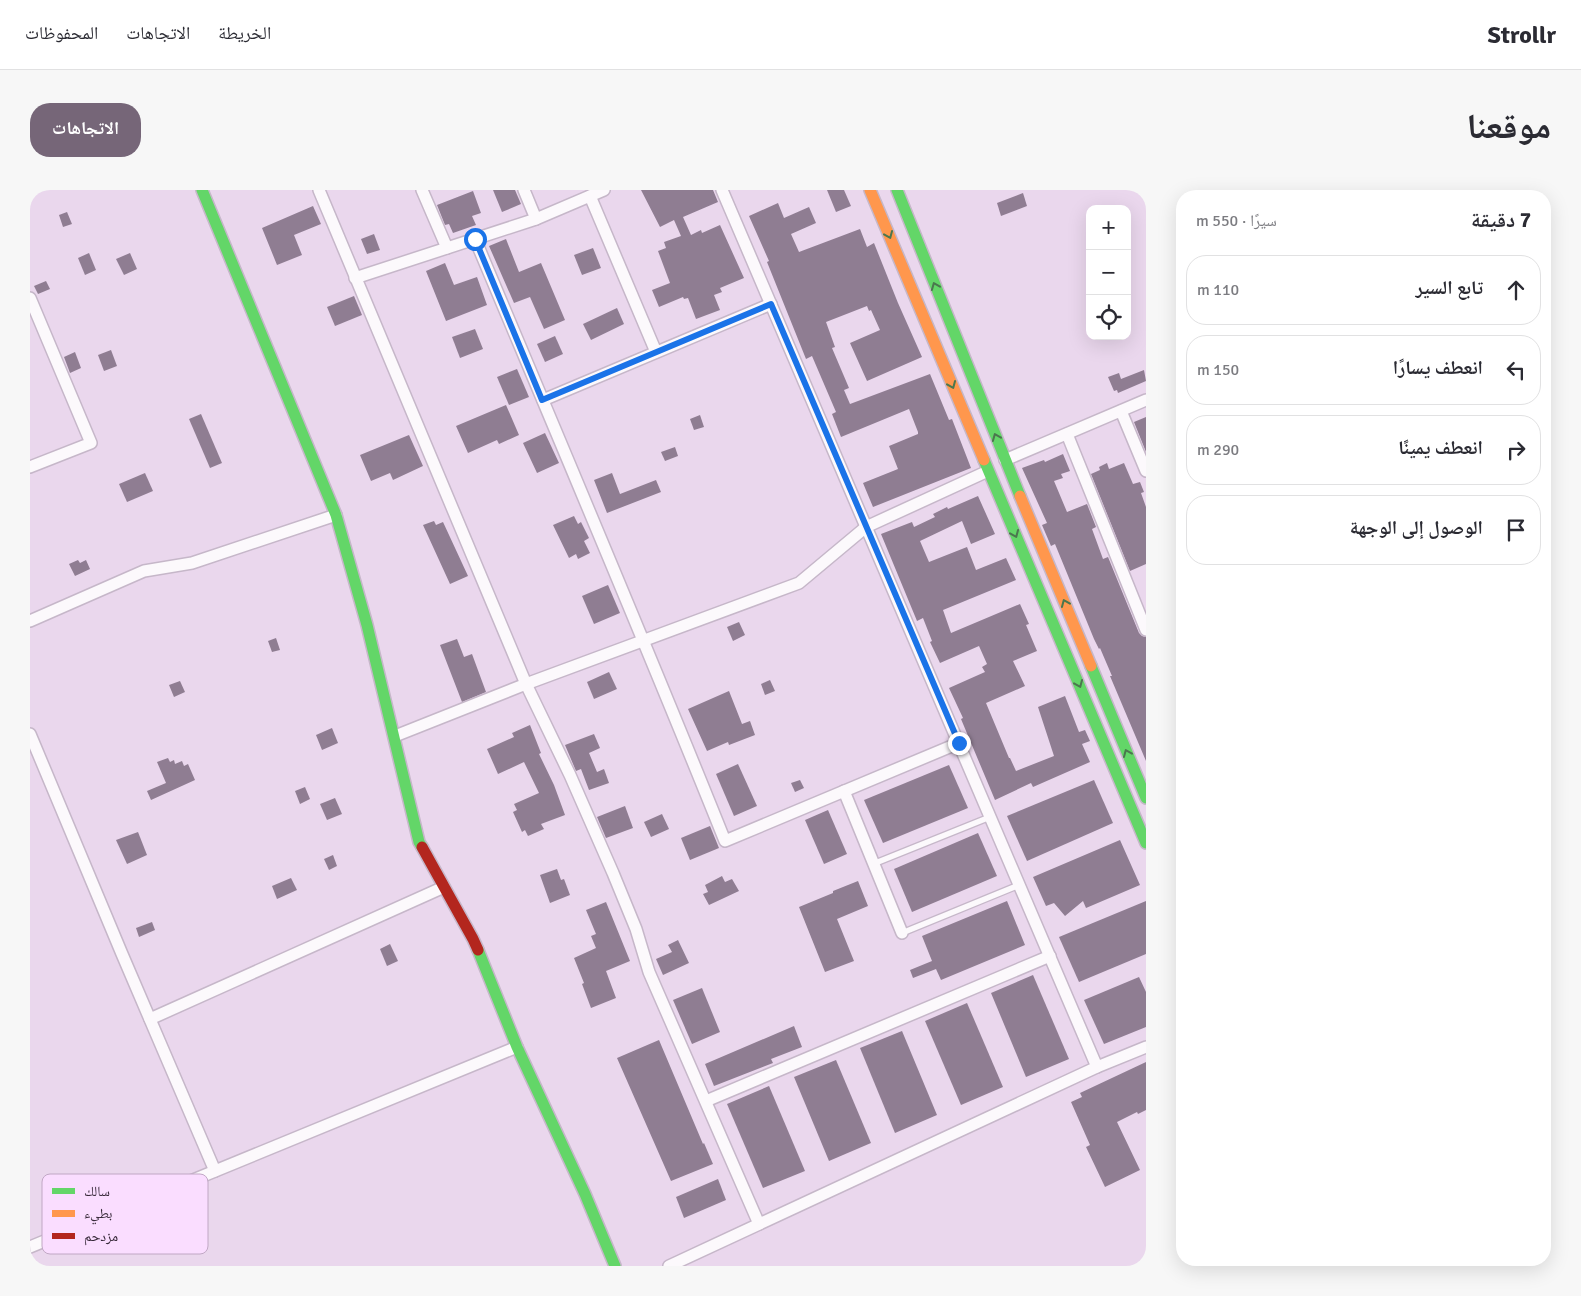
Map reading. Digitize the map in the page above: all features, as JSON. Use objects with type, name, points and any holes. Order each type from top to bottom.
[{"type":"street","points":[[202,190],[336,515],[367,625],[419,842],[473,939],[516,1047],[585,1194],[615,1266]]},
{"type":"street","points":[[319,190],[526,684],[570,775],[613,873],[636,929],[650,972],[759,1224]]},
{"type":"street","points":[[422,190],[447,248]]},
{"type":"street","points":[[524,190],[536,219]]},
{"type":"street","points":[[355,278],[536,219],[604,190]]},
{"type":"street","points":[[722,190],[1097,1067]]},
{"type":"street","points":[[870,190],[1146,843]]},
{"type":"street","points":[[896,190],[1005,460],[1146,798]]},
{"type":"street","points":[[590,196],[656,352]]},
{"type":"street","points":[[475,239],[644,640],[725,841],[959,743]]},
{"type":"street","points":[[30,298],[91,443],[30,467]]},
{"type":"street","points":[[542,400],[771,304]]},
{"type":"street","points":[[1005,460],[1146,400]]},
{"type":"street","points":[[1121,411],[1146,471]]},
{"type":"street","points":[[1067,434],[1146,630]]},
{"type":"street","points":[[394,736],[526,684],[799,583],[866,527],[988,471]]},
{"type":"street","points":[[30,621],[144,571],[192,563],[336,515]]},
{"type":"street","points":[[30,734],[215,1170]]},
{"type":"street","points":[[844,791],[902,933]]},
{"type":"street","points":[[150,1019],[444,887]]},
{"type":"street","points":[[706,1101],[1050,956]]},
{"type":"street","points":[[205,1174],[516,1047]]},
{"type":"street","points":[[670,1266],[1097,1067],[1146,1047]]},
{"type":"street","points":[[30,1247],[42,1242]]},
{"type":"lane","points":[[874,864],[990,817]]},
{"type":"lane","points":[[902,933],[1019,885]]},
{"type":"building","points":[[493,190],[515,190],[521,204],[502,212]]},
{"type":"building","points":[[641,190],[713,190],[718,202],[683,217],[691,235],[701,230],[702,233],[720,225],[744,278],[720,288],[722,292],[714,295],[720,310],[696,319],[688,298],[684,299],[683,297],[659,307],[652,290],[670,283],[658,251],[666,248],[664,242],[681,236],[674,220],[660,227]]},
{"type":"building","points":[[827,190],[844,190],[851,206],[836,212]]},
{"type":"building","points":[[473,191],[481,213],[472,216],[476,225],[453,233],[449,224],[445,225],[437,205]]},
{"type":"building","points":[[1023,193],[1027,206],[1001,216],[997,203]]},
{"type":"building","points":[[778,203],[784,218],[809,207],[816,223],[791,234],[799,252],[860,229],[867,247],[874,243],[922,357],[867,381],[850,343],[880,330],[871,310],[869,311],[867,306],[826,322],[835,347],[832,348],[849,388],[844,390],[850,404],[930,374],[949,420],[952,419],[971,468],[873,507],[863,483],[898,469],[889,446],[918,434],[918,432],[909,409],[841,437],[832,414],[836,412],[812,356],[806,359],[767,262],[769,261],[749,216]]},
{"type":"building","points":[[313,206],[321,224],[294,235],[302,255],[277,265],[262,228]]},
{"type":"building","points":[[67,212],[72,224],[63,227],[59,215]]},
{"type":"building","points":[[374,234],[380,250],[367,254],[361,239]]},
{"type":"building","points":[[506,239],[519,272],[541,263],[565,320],[544,329],[530,297],[514,303],[489,246]]},
{"type":"building","points":[[593,248],[601,268],[582,275],[574,255]]},
{"type":"building","points":[[89,253],[96,270],[85,275],[78,258]]},
{"type":"building","points":[[130,253],[137,269],[124,275],[116,259]]},
{"type":"building","points":[[445,263],[454,285],[477,277],[487,305],[446,321],[426,271]]},
{"type":"building","points":[[46,281],[50,289],[38,294],[34,286]]},
{"type":"building","points":[[354,296],[362,315],[335,326],[327,307]]},
{"type":"building","points":[[617,308],[624,324],[591,340],[583,324]]},
{"type":"building","points":[[475,329],[483,349],[460,358],[452,337]]},
{"type":"building","points":[[555,336],[563,354],[545,362],[537,344]]},
{"type":"building","points":[[111,350],[117,366],[104,371],[98,355]]},
{"type":"building","points":[[75,352],[81,368],[70,373],[64,357]]},
{"type":"building","points":[[517,369],[529,397],[509,405],[497,377]]},
{"type":"building","points":[[1144,370],[1146,381],[1118,393],[1117,390],[1114,391],[1108,377],[1119,373],[1121,379]]},
{"type":"building","points":[[506,405],[519,435],[499,444],[497,440],[468,453],[456,426]]},
{"type":"building","points":[[201,414],[222,463],[210,468],[189,419]]},
{"type":"building","points":[[700,415],[704,427],[694,430],[690,419]]},
{"type":"building","points":[[1146,417],[1146,452],[1134,422]]},
{"type":"building","points":[[545,433],[559,463],[537,473],[523,443]]},
{"type":"building","points":[[409,435],[423,466],[393,480],[390,473],[371,481],[360,455]]},
{"type":"building","points":[[675,447],[678,456],[665,461],[661,452]]},
{"type":"building","points":[[1063,454],[1070,471],[1061,474],[1063,478],[1054,481],[1067,512],[1087,504],[1096,527],[1092,529],[1103,559],[1108,557],[1139,633],[1146,637],[1146,761],[1110,676],[1112,676],[1094,639],[1055,544],[1051,546],[1042,525],[1047,523],[1022,468],[1044,460],[1045,462]]},
{"type":"building","points":[[1107,463],[1109,469],[1124,463],[1133,484],[1140,482],[1144,492],[1141,493],[1146,507],[1146,564],[1130,571],[1091,474],[1100,470],[1099,467]]},
{"type":"building","points":[[145,473],[153,491],[127,502],[119,484]]},
{"type":"building","points":[[612,473],[620,494],[656,480],[661,492],[607,513],[594,480]]},
{"type":"building","points":[[978,496],[995,534],[971,544],[962,521],[920,541],[929,562],[967,547],[976,570],[1006,558],[1016,580],[943,610],[951,633],[1020,604],[1029,624],[1026,625],[1037,651],[1013,661],[1025,686],[986,703],[1016,771],[1054,756],[1038,707],[1065,696],[1079,732],[1085,730],[1090,741],[1082,744],[1090,762],[1033,787],[1031,783],[995,800],[961,719],[963,718],[949,688],[985,672],[982,667],[987,664],[979,646],[940,663],[930,642],[932,641],[923,618],[917,621],[881,534],[912,522],[914,527],[935,517],[933,514],[947,507],[948,509]]},
{"type":"building","points":[[574,516],[578,524],[581,522],[589,538],[584,541],[590,553],[578,559],[576,554],[569,558],[553,525]]},
{"type":"building","points":[[434,521],[436,525],[443,522],[468,576],[450,584],[423,525]]},
{"type":"building","points":[[78,560],[80,563],[86,560],[90,569],[75,576],[69,564]]},
{"type":"building","points":[[608,585],[620,613],[594,624],[582,596]]},
{"type":"building","points":[[739,622],[745,635],[733,641],[727,627]]},
{"type":"building","points":[[276,638],[280,650],[272,652],[268,641]]},
{"type":"building","points":[[457,639],[464,657],[472,654],[486,692],[462,702],[440,645]]},
{"type":"building","points":[[609,672],[617,689],[594,699],[587,682]]},
{"type":"building","points":[[770,680],[775,691],[765,695],[761,684]]},
{"type":"building","points":[[180,681],[185,692],[174,697],[169,685]]},
{"type":"building","points":[[729,691],[742,724],[750,721],[755,735],[729,745],[728,742],[707,751],[688,709]]},
{"type":"building","points":[[530,725],[541,753],[539,754],[554,785],[565,815],[541,824],[544,829],[528,836],[525,830],[522,832],[513,812],[517,810],[514,804],[539,793],[524,762],[498,774],[487,749],[514,737],[512,733]]},
{"type":"building","points":[[332,728],[338,743],[322,750],[316,735]]},
{"type":"building","points":[[594,734],[600,748],[589,753],[597,772],[604,769],[609,783],[589,790],[581,769],[576,771],[565,745]]},
{"type":"building","points":[[168,758],[170,762],[174,760],[175,764],[182,761],[184,766],[188,764],[195,780],[151,800],[147,791],[166,783],[157,762]]},
{"type":"building","points":[[738,764],[757,806],[734,816],[716,774]]},
{"type":"building","points":[[949,765],[968,808],[883,843],[864,800]]},
{"type":"building","points":[[800,780],[804,788],[795,792],[791,783]]},
{"type":"building","points":[[1094,780],[1113,823],[1027,861],[1007,816]]},
{"type":"building","points":[[305,787],[310,799],[300,804],[295,791]]},
{"type":"building","points":[[335,798],[342,814],[327,820],[320,804]]},
{"type":"building","points":[[625,806],[633,828],[606,838],[597,817]]},
{"type":"building","points":[[828,810],[847,854],[824,864],[805,820]]},
{"type":"building","points":[[662,814],[669,829],[651,837],[644,822]]},
{"type":"building","points":[[710,826],[719,848],[690,860],[681,838]]},
{"type":"building","points":[[138,832],[147,855],[127,864],[116,840]]},
{"type":"building","points":[[978,833],[997,876],[912,912],[894,869]]},
{"type":"building","points":[[1120,840],[1140,885],[1086,908],[1083,901],[1065,916],[1054,903],[1046,906],[1033,877]]},
{"type":"building","points":[[333,855],[337,866],[329,870],[324,859]]},
{"type":"building","points":[[557,869],[561,880],[564,879],[570,895],[550,903],[540,875]]},
{"type":"building","points":[[722,876],[725,882],[732,879],[739,891],[709,905],[703,894],[708,892],[705,885]]},
{"type":"building","points":[[291,878],[297,890],[277,899],[272,886]]},
{"type":"building","points":[[858,881],[868,906],[837,919],[854,961],[825,972],[799,907]]},
{"type":"building","points":[[1007,901],[1025,945],[941,980],[936,969],[913,978],[910,970],[932,961],[922,936]]},
{"type":"building","points":[[1146,901],[1146,954],[1079,982],[1059,937]]},
{"type":"building","points":[[606,902],[630,961],[606,971],[616,998],[591,1008],[574,958],[596,948],[591,936],[596,934],[586,910]]},
{"type":"building","points":[[152,922],[155,930],[139,937],[136,928]]},
{"type":"building","points":[[678,940],[689,963],[663,975],[656,959],[672,952],[668,945]]},
{"type":"building","points":[[390,944],[398,961],[387,966],[380,949]]},
{"type":"building","points":[[1033,975],[1069,1059],[1026,1077],[991,993]]},
{"type":"building","points":[[1139,977],[1146,992],[1146,1027],[1104,1044],[1084,1000]]},
{"type":"building","points":[[702,988],[720,1032],[692,1044],[673,1000]]},
{"type":"building","points":[[967,1003],[1003,1087],[961,1105],[925,1021]]},
{"type":"building","points":[[794,1026],[802,1047],[771,1059],[773,1063],[714,1086],[705,1064]]},
{"type":"building","points":[[902,1031],[937,1115],[895,1133],[860,1048]]},
{"type":"building","points":[[659,1040],[713,1164],[671,1181],[617,1058]]},
{"type":"building","points":[[836,1060],[871,1143],[829,1161],[794,1077]]},
{"type":"building","points":[[1146,1062],[1146,1110],[1138,1114],[1137,1112],[1117,1122],[1140,1170],[1105,1187],[1086,1147],[1090,1145],[1071,1102],[1082,1097],[1080,1093]]},
{"type":"building","points":[[769,1086],[805,1171],[763,1188],[727,1104]]},
{"type":"building","points":[[718,1179],[726,1200],[684,1218],[676,1197]]},
{"type":"traffic: fast","points":[[202,190],[336,515],[367,625],[419,842],[422,847]]},
{"type":"traffic: fast","points":[[897,190],[1020,496]]},
{"type":"traffic: fast","points":[[984,460],[1146,843]]},
{"type":"traffic: fast","points":[[1091,666],[1146,798]]},
{"type":"traffic: fast","points":[[478,950],[517,1047],[585,1194],[615,1266]]},
{"type":"traffic: slow","points":[[870,190],[984,460]]},
{"type":"traffic: slow","points":[[1020,496],[1091,666]]},
{"type":"traffic: jam","points":[[422,847],[478,950]]},
{"type":"route","points":[[475,239],[542,400],[771,304],[959,743]]}]
